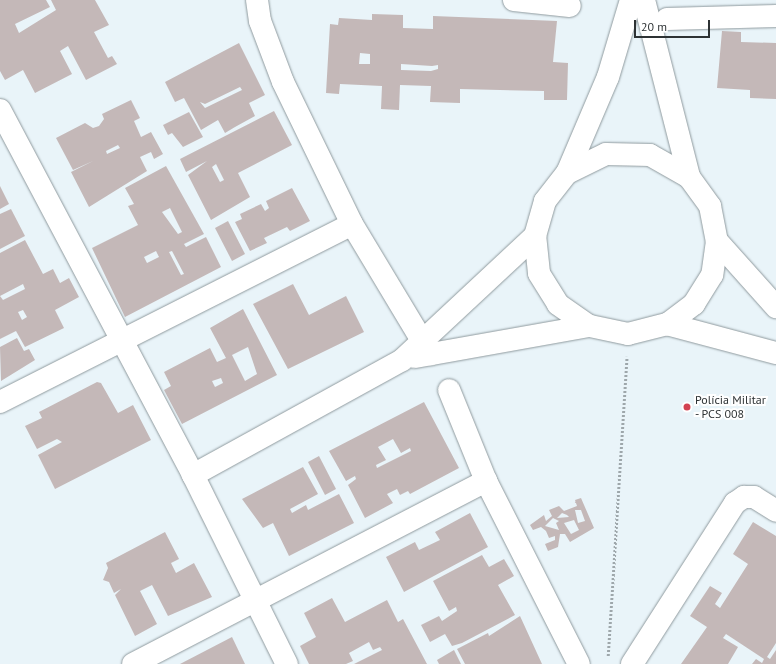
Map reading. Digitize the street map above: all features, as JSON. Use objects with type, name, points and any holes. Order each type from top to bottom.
[{"type":"street","points":[[257,0],[260,21],[283,82],[352,224],[426,348]]},
{"type":"street","points":[[514,0],[570,6]]},
{"type":"street","points":[[589,326],[558,304],[539,273],[535,236],[545,201],[567,173],[608,77],[631,0]]},
{"type":"street","points":[[644,0],[688,177]]},
{"type":"street","points":[[667,19],[776,16]]},
{"type":"street","points":[[0,110],[119,339],[193,475],[287,664]]},
{"type":"street","points":[[193,475],[426,348],[589,326],[628,334],[667,324],[694,304],[712,275],[717,241],[710,206],[688,177],[650,155],[606,154],[567,173]]},
{"type":"street","points":[[0,402],[119,339],[352,224]]},
{"type":"street","points":[[426,348],[535,236]]},
{"type":"street","points":[[717,241],[776,307]]},
{"type":"street","points":[[667,324],[776,353]]},
{"type":"street","points":[[449,390],[486,481],[579,664]]},
{"type":"street","points":[[133,664],[256,603],[486,481]]},
{"type":"street","points":[[632,664],[735,503],[744,497],[754,497],[776,511]]},
{"type":"path","points":[[608,664],[628,334]]},
{"type":"building","points":[[0,0],[46,0],[50,7],[15,24],[19,33],[56,10],[51,0],[95,0],[109,25],[94,32],[108,58],[112,56],[117,64],[86,80],[68,46],[60,51],[72,74],[35,93],[23,70],[5,80],[0,71]]},
{"type":"building","points":[[372,14],[403,15],[403,28],[433,29],[433,16],[557,21],[553,62],[568,63],[567,100],[544,100],[544,91],[460,89],[460,103],[430,102],[431,86],[400,85],[399,110],[381,109],[382,86],[340,84],[339,94],[326,93],[330,24],[338,25],[339,18],[372,20]],"holes":[[[360,53],[370,54],[370,64],[359,64]],[[401,64],[438,65],[438,69],[431,71],[401,70]]]},
{"type":"building","points":[[722,31],[741,32],[741,42],[776,43],[776,99],[750,98],[750,90],[717,88]]},
{"type":"building","points":[[239,43],[265,95],[249,103],[255,116],[225,133],[218,120],[201,130],[184,98],[175,102],[165,82]],"holes":[[[240,87],[242,90],[205,108],[200,102],[205,104]]]},
{"type":"building","points":[[131,100],[140,118],[134,121],[141,137],[151,132],[163,154],[154,159],[151,152],[140,157],[147,171],[89,207],[71,172],[93,161],[73,170],[56,138],[85,123],[93,128],[99,126],[104,119],[102,114]],"holes":[[[118,145],[120,148],[107,154],[106,151]]]},
{"type":"building","points":[[274,111],[292,145],[238,173],[250,197],[211,220],[188,175],[207,161],[186,172],[180,159]],"holes":[[[216,164],[224,180],[220,182],[212,167]]]},
{"type":"building","points":[[189,112],[203,137],[183,147],[172,133],[168,135],[163,125]]},
{"type":"building","points":[[166,166],[204,234],[184,244],[186,247],[206,237],[221,267],[125,317],[92,248],[138,225],[128,206],[134,204],[125,188]],"holes":[[[170,208],[182,232],[178,234],[162,212]],[[156,251],[159,257],[147,263],[144,257]],[[172,251],[184,274],[181,275],[169,252]]]},
{"type":"building","points":[[0,186],[9,204],[0,209]]},
{"type":"building","points":[[292,188],[310,221],[290,231],[287,227],[264,238],[267,243],[250,251],[235,222],[242,219],[240,214],[261,204],[265,211],[269,208],[266,201]]},
{"type":"building","points":[[11,209],[25,236],[0,249],[0,214]]},
{"type":"building","points":[[228,221],[245,254],[232,261],[215,228]]},
{"type":"building","points":[[25,240],[43,274],[53,269],[60,283],[69,278],[79,297],[55,310],[64,328],[25,347],[16,331],[0,339],[0,296],[0,253]],"holes":[[[23,284],[25,289],[3,300],[0,296]],[[23,310],[27,317],[22,320],[18,312]]]},
{"type":"building","points":[[293,284],[309,315],[346,296],[364,332],[288,369],[253,304]]},
{"type":"building","points":[[243,309],[277,375],[182,424],[164,390],[171,386],[164,372],[210,348],[217,362],[226,358],[210,328]],"holes":[[[248,347],[257,374],[245,381],[232,355]],[[221,378],[223,383],[215,387],[212,381]]]},
{"type":"building","points":[[17,338],[24,351],[29,349],[35,360],[1,381],[0,347]]},
{"type":"building","points":[[97,382],[101,383],[118,413],[133,405],[151,440],[55,489],[38,455],[62,442],[57,439],[37,449],[25,426],[42,418],[39,412]]},
{"type":"building","points":[[424,402],[459,468],[410,494],[408,491],[400,495],[397,489],[387,494],[393,503],[365,518],[348,485],[356,479],[355,476],[346,481],[329,451]],"holes":[[[393,439],[401,453],[410,448],[411,451],[377,468],[376,465],[386,460],[378,447]]]},
{"type":"building","points":[[319,456],[336,489],[325,495],[308,462]]},
{"type":"building","points":[[303,467],[318,494],[290,509],[292,513],[306,505],[308,510],[339,494],[354,523],[289,556],[273,523],[263,528],[242,499]]},
{"type":"building","points":[[581,498],[594,528],[570,542],[565,534],[560,534],[558,547],[548,551],[545,544],[555,540],[555,536],[549,538],[546,531],[541,527],[533,530],[530,525],[544,515],[546,521],[552,516],[549,510],[559,506],[564,511],[577,506],[575,500]],"holes":[[[575,510],[581,510],[585,521],[578,523]],[[562,513],[569,517],[557,518]],[[553,518],[559,521],[556,523],[559,530],[545,526]],[[574,520],[579,530],[571,534],[564,523]]]},
{"type":"building","points":[[470,513],[488,547],[404,592],[386,557],[415,542],[419,550],[440,540],[435,532]]},
{"type":"building","points":[[753,522],[776,536],[776,643],[767,657],[770,659],[776,650],[776,664],[752,664],[756,659],[762,663],[764,659],[726,634],[723,638],[738,647],[728,664],[681,664],[707,627],[690,616],[710,586],[722,593],[715,604],[720,608],[748,564],[733,554]]},
{"type":"building","points":[[165,532],[179,559],[171,563],[176,573],[194,563],[212,597],[168,616],[152,585],[140,591],[157,624],[135,636],[115,595],[121,589],[114,593],[109,582],[103,580],[108,568],[106,563]]},
{"type":"building","points":[[482,555],[489,567],[504,559],[514,576],[498,585],[515,615],[462,643],[452,646],[445,634],[430,642],[421,625],[439,616],[442,621],[457,611],[456,607],[449,611],[433,581]]},
{"type":"building","points":[[332,598],[345,622],[387,600],[398,622],[403,619],[427,664],[354,664],[382,650],[380,647],[373,650],[369,642],[349,653],[353,661],[346,664],[309,664],[300,646],[316,637],[304,613]]},
{"type":"building","points":[[520,616],[542,664],[465,664],[457,649],[488,633],[489,636]]},
{"type":"building","points":[[232,637],[245,664],[180,664]]},
{"type":"building","points":[[454,650],[461,664],[439,664],[437,660]]},
{"type":"place","name":"Polícia Militar - PCS 008","points":[[687,407]]}]
